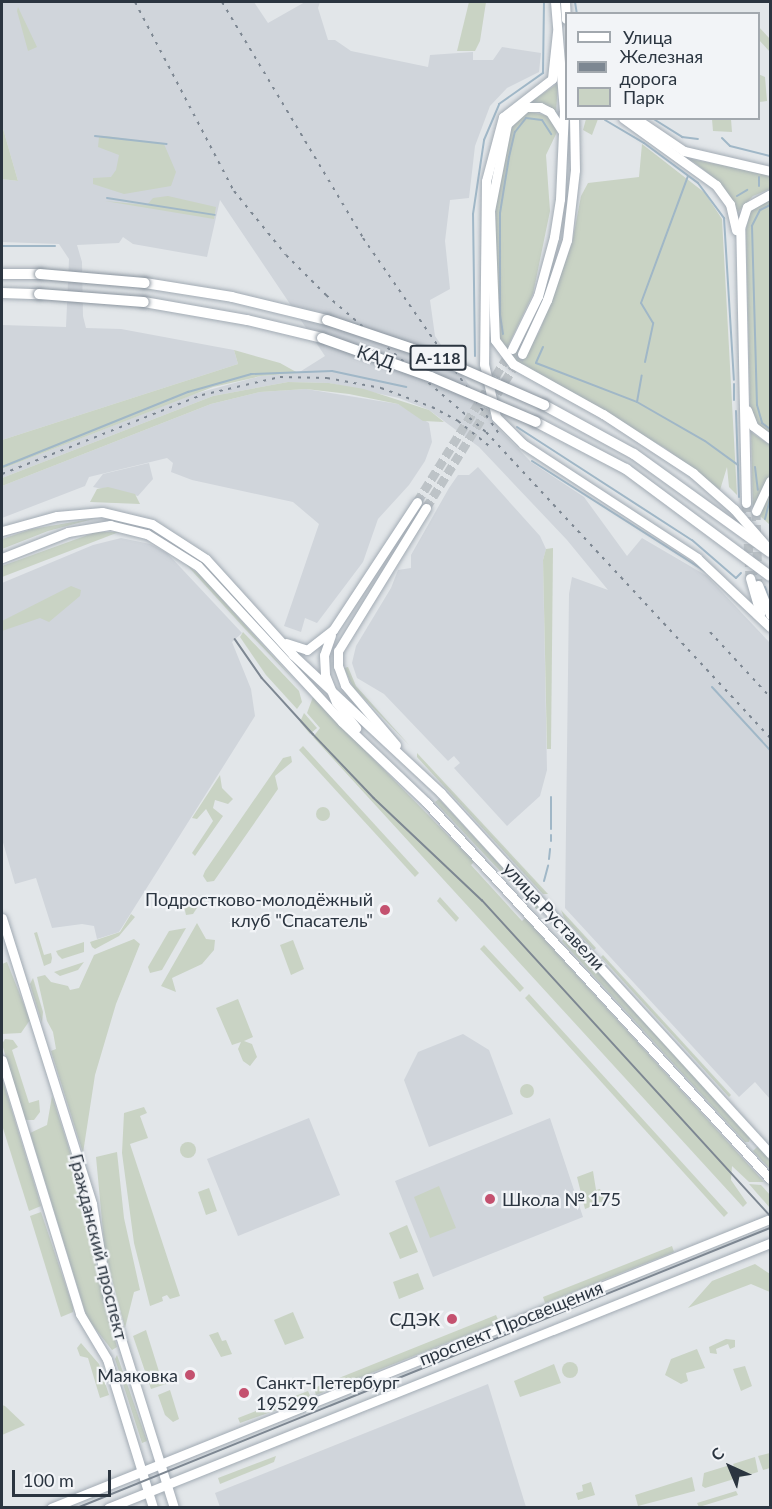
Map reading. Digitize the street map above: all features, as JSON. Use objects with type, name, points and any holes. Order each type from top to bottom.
[{"type":"highway","name":"КАД","points":[[2,274],[40,274],[145,283],[232,297],[327,320],[428,354],[544,405],[634,454],[771,551]]},
{"type":"highway","name":"КАД","points":[[2,293],[144,302],[247,320],[322,338],[431,377],[536,422],[626,469],[771,576]]},
{"type":"main road","points":[[512,349],[538,296],[554,237],[563,132],[555,2]]},
{"type":"main road","points":[[557,32],[552,79],[503,117],[486,181],[484,364],[496,417],[523,444],[697,558],[766,617]]},
{"type":"main road","points":[[563,132],[550,112],[540,107],[526,107],[507,124],[490,211],[495,340],[513,364],[603,414],[693,473],[734,509],[771,551]]},
{"type":"main road","points":[[522,354],[548,300],[567,240],[575,178],[574,120]]},
{"type":"main road","points":[[575,130],[580,120]]},
{"type":"main road","points":[[626,120],[716,185],[730,204],[739,248]]},
{"type":"main road","points":[[638,120],[684,151],[771,171]]},
{"type":"main road","points":[[746,503],[740,228],[747,207],[771,194]]},
{"type":"main road","points":[[743,393],[753,426],[771,439]]},
{"type":"main road","points":[[756,511],[771,481]]},
{"type":"main road","points":[[328,688],[324,655],[333,630],[417,502]]},
{"type":"main road","points":[[399,750],[345,685],[338,666],[338,651],[344,635],[426,508]]},
{"type":"main road","name":"улица Руставели","points":[[2,531],[82,512],[102,512],[141,520],[178,538],[206,559],[328,688],[399,750],[771,1153]]},
{"type":"main road","name":"улица Руставели","points":[[2,558],[90,526],[110,525],[147,534],[198,566],[338,717],[366,741],[536,922],[771,1179]]},
{"type":"main road","points":[[750,578],[771,627]]},
{"type":"main road","points":[[758,585],[766,617]]},
{"type":"main road","points":[[284,642],[307,650],[333,630]]},
{"type":"main road","name":"улица Руставели","points":[[328,688],[366,741]]},
{"type":"main road","points":[[536,922],[549,910]]},
{"type":"main road","name":"Гражданский проспект","points":[[2,918],[3,930],[92,1204],[103,1276],[174,1508]]},
{"type":"main road","name":"Гражданский проспект","points":[[2,1060],[80,1314],[107,1359],[153,1508]]},
{"type":"main road","points":[[741,1147],[752,1146],[755,1136]]},
{"type":"main road","name":"проспект Просвещения","points":[[51,1508],[771,1220]]},
{"type":"main road","name":"проспект Просвещения","points":[[108,1508],[771,1243]]},
{"type":"main road","points":[[107,1359],[115,1352],[125,1352]]},
{"type":"shaded area","points":[[2,2],[254,2],[268,23],[305,2],[320,2],[318,8],[328,40],[335,40],[351,51],[428,67],[430,55],[473,52],[473,60],[493,60],[502,47],[541,53],[539,72],[507,88],[490,106],[475,146],[469,198],[450,200],[445,241],[450,289],[430,300],[435,336],[501,431],[531,462],[584,497],[627,556],[642,538],[707,576],[770,643],[770,1099],[755,1082],[739,1097],[565,908],[569,594],[572,577],[608,590],[567,540],[479,447],[429,410],[399,398],[329,383],[288,382],[213,396],[2,478],[2,469],[194,394],[261,376],[298,373],[325,356],[220,200],[207,257],[133,244],[123,237],[119,243],[77,245],[82,262],[83,316],[86,328],[121,329],[234,350],[238,364],[2,440],[2,325],[66,327],[69,259],[59,244],[2,242],[2,179],[18,181],[2,125]]},
{"type":"shaded area","points":[[306,389],[398,404],[429,423],[432,442],[425,461],[409,485],[378,519],[363,562],[317,623],[305,618],[301,632],[284,626],[319,524],[293,502],[192,480],[171,472],[173,463],[167,458],[89,477],[85,486],[2,518],[2,486],[211,404],[260,392]]},
{"type":"shaded area","points":[[149,463],[153,479],[138,496],[93,487],[103,474]]},
{"type":"shaded area","points":[[478,467],[540,536],[546,549],[543,560],[547,770],[540,796],[507,826],[454,768],[460,763],[454,756],[448,761],[384,694],[357,678],[352,663],[356,646],[391,588],[398,570],[411,568],[411,555],[449,488],[458,475],[469,475]]},
{"type":"shaded area","points":[[121,538],[150,544],[167,553],[242,633],[232,642],[251,689],[255,716],[119,932],[97,939],[94,926],[82,924],[52,928],[36,878],[15,884],[2,839],[2,583],[93,545]]},
{"type":"shaded area","points":[[463,1034],[489,1050],[513,1114],[429,1147],[404,1080],[418,1052]]},
{"type":"shaded area","points":[[309,1118],[340,1195],[238,1236],[207,1159]]},
{"type":"shaded area","name":"Школа № 175","points":[[550,1118],[583,1217],[433,1277],[395,1181]]},
{"type":"shaded area","points":[[488,1384],[526,1507],[220,1507],[215,1493]]},
{"type":"green space","points":[[469,2],[486,2],[480,41],[475,51],[457,51]]},
{"type":"green space","points":[[18,7],[37,47],[28,51],[17,11]]},
{"type":"green space","points":[[760,28],[770,39],[770,52],[760,41]]},
{"type":"green space","points":[[760,75],[765,77],[767,101],[760,102]]},
{"type":"green space","points":[[558,83],[556,113],[522,105],[541,95]]},
{"type":"green space","points":[[526,111],[549,116],[557,132],[546,155],[550,211],[533,294],[508,346],[525,356],[540,330],[572,243],[581,196],[588,183],[639,177],[642,144],[705,193],[722,219],[737,495],[729,487],[727,467],[720,490],[665,448],[518,364],[501,342],[495,322],[496,184],[511,123]]},
{"type":"green space","points":[[586,120],[598,120],[592,135],[583,130]]},
{"type":"green space","points":[[712,120],[731,120],[732,132],[713,131]]},
{"type":"green space","points":[[2,125],[18,181],[2,179]]},
{"type":"green space","points":[[99,137],[164,144],[176,172],[171,186],[124,194],[93,184],[93,178],[111,177],[116,170],[119,155],[98,147]]},
{"type":"green space","points":[[690,159],[764,173],[770,177],[770,189],[753,196],[738,212],[719,182]]},
{"type":"green space","points":[[168,196],[216,207],[214,219],[105,201],[147,205],[153,198]]},
{"type":"green space","points":[[770,198],[770,436],[756,423],[750,405],[746,230],[750,211]]},
{"type":"green space","points":[[234,350],[280,363],[298,373],[261,376],[213,387],[2,469],[2,440],[238,364]]},
{"type":"green space","points":[[288,382],[329,383],[364,389],[429,410],[444,422],[423,421],[398,404],[349,394],[306,389],[260,392],[211,404],[2,486],[2,478],[213,396]]},
{"type":"green space","points":[[751,432],[770,445],[770,474],[753,507]]},
{"type":"green space","points":[[108,487],[135,494],[140,504],[90,502],[97,489]]},
{"type":"green space","points":[[770,492],[770,525],[760,516]]},
{"type":"green space","points":[[97,518],[48,531],[2,549],[2,539],[32,529]]},
{"type":"green space","points":[[96,532],[119,532],[2,577],[2,566]]},
{"type":"green space","points":[[553,548],[551,749],[547,749],[543,560],[546,549]]},
{"type":"green space","points":[[184,562],[201,576],[297,683],[245,629]]},
{"type":"green space","points":[[71,586],[81,590],[80,596],[49,622],[40,618],[2,631],[2,621]]},
{"type":"green space","points":[[243,632],[299,691],[302,702],[297,709],[266,675],[240,637]]},
{"type":"green space","points":[[348,667],[356,686],[410,746],[353,687],[344,668]]},
{"type":"green space","points":[[313,697],[474,862],[471,865],[522,921],[525,918],[764,1182],[749,1182],[732,1166],[731,1180],[747,1203],[743,1207],[313,737],[320,728],[307,713]]},
{"type":"green space","points":[[304,713],[317,728],[310,734],[300,722]]},
{"type":"green space","points":[[303,746],[419,873],[415,877],[299,750]]},
{"type":"green space","points":[[417,753],[548,894],[543,894],[417,757]]},
{"type":"green space","points":[[291,756],[292,762],[275,776],[278,789],[214,881],[207,882],[203,876],[205,871],[283,758]]},
{"type":"green space","points":[[220,775],[222,788],[233,799],[228,804],[215,800],[213,808],[223,816],[195,856],[192,853],[213,821],[206,809],[197,819],[192,818]]},
{"type":"green space","points":[[439,799],[538,906],[537,910],[435,802]]},
{"type":"green space","points":[[320,807],[326,807],[330,814],[326,821],[320,821],[316,817],[316,811]]},
{"type":"green space","points":[[196,895],[203,899],[193,914],[186,915],[184,906]]},
{"type":"green space","points":[[440,897],[459,918],[456,922],[437,901]]},
{"type":"green space","points":[[561,910],[596,948],[594,950],[564,918]]},
{"type":"green space","points":[[131,914],[135,917],[119,936],[95,949],[92,947],[90,942],[120,932]]},
{"type":"green space","points":[[197,923],[206,939],[215,940],[214,950],[202,964],[172,978],[176,992],[161,986]]},
{"type":"green space","points":[[186,928],[162,970],[150,973],[148,967],[169,931]]},
{"type":"green space","points":[[37,932],[44,955],[51,953],[51,963],[44,966],[34,933]]},
{"type":"green space","points":[[566,937],[750,1137],[749,1142],[745,1142],[562,941]]},
{"type":"green space","points":[[134,939],[140,944],[116,1004],[95,1075],[83,1153],[51,1051],[56,1049],[53,1032],[47,1021],[37,977],[45,975],[51,982],[68,986],[70,990],[79,988],[94,955]]},
{"type":"green space","points":[[293,940],[304,969],[291,975],[280,945]]},
{"type":"green space","points":[[84,942],[84,952],[62,959],[56,951]]},
{"type":"green space","points":[[484,945],[524,988],[520,992],[480,949]]},
{"type":"green space","points":[[603,955],[731,1095],[729,1097],[601,957]]},
{"type":"green space","points":[[7,962],[30,1020],[21,1033],[2,1034],[2,964]]},
{"type":"green space","points":[[84,962],[78,970],[60,976],[54,972]]},
{"type":"green space","points":[[33,978],[43,1012],[42,1023],[30,984]]},
{"type":"green space","points":[[529,994],[728,1213],[724,1217],[525,998]]},
{"type":"green space","points":[[238,999],[253,1037],[244,1041],[252,1044],[257,1057],[250,1066],[243,1061],[238,1049],[241,1042],[232,1045],[216,1008]]},
{"type":"green space","points":[[5,1039],[13,1040],[18,1047],[12,1050],[29,1103],[39,1100],[40,1112],[34,1120],[24,1120],[2,1044]]},
{"type":"green space","points":[[2,1078],[41,1206],[29,1211],[2,1125]]},
{"type":"green space","points":[[527,1084],[532,1086],[534,1091],[532,1096],[527,1098],[522,1096],[520,1091],[522,1086]]},
{"type":"green space","points":[[52,1096],[83,1192],[98,1277],[117,1347],[112,1350],[87,1318],[30,1133],[47,1125]]},
{"type":"green space","points":[[144,1107],[147,1113],[140,1116],[148,1138],[130,1144],[180,1296],[170,1299],[167,1295],[162,1297],[163,1301],[150,1306],[134,1243],[122,1153],[124,1113]]},
{"type":"green space","points":[[188,1142],[194,1144],[196,1150],[194,1156],[188,1158],[182,1156],[180,1150],[182,1144]]},
{"type":"green space","points":[[758,1146],[770,1160],[770,1169],[753,1151]]},
{"type":"green space","points":[[117,1152],[124,1218],[140,1290],[134,1292],[125,1328],[105,1253],[96,1157]]},
{"type":"green space","points":[[593,1171],[596,1190],[600,1189],[605,1201],[585,1209],[577,1177]]},
{"type":"green space","points":[[749,1184],[761,1185],[770,1195],[770,1208]]},
{"type":"green space","points":[[439,1186],[456,1228],[430,1238],[414,1197]]},
{"type":"green space","points":[[209,1188],[217,1211],[206,1215],[198,1192]]},
{"type":"green space","points":[[41,1212],[73,1307],[73,1312],[61,1317],[30,1216]]},
{"type":"green space","points":[[407,1225],[418,1252],[400,1259],[389,1233]]},
{"type":"green space","points":[[672,1246],[674,1252],[545,1303],[543,1297]]},
{"type":"green space","points":[[755,1264],[770,1274],[770,1292],[751,1284],[688,1308],[712,1281]]},
{"type":"green space","points":[[418,1273],[424,1289],[399,1299],[393,1282]]},
{"type":"green space","points":[[293,1312],[304,1338],[285,1345],[274,1320]]},
{"type":"green space","points":[[496,1315],[499,1322],[316,1395],[314,1388]]},
{"type":"green space","points":[[146,1330],[161,1378],[167,1377],[169,1383],[151,1389],[133,1336]]},
{"type":"green space","points":[[218,1332],[222,1341],[226,1340],[232,1354],[221,1357],[209,1335]]},
{"type":"green space","points":[[726,1339],[735,1340],[735,1347],[730,1349],[728,1344],[716,1349],[717,1354],[710,1353],[709,1347]]},
{"type":"green space","points":[[81,1343],[99,1364],[109,1395],[100,1398],[88,1358],[80,1356],[77,1348]]},
{"type":"green space","points":[[697,1349],[705,1368],[686,1373],[688,1381],[681,1384],[665,1375],[671,1359]]},
{"type":"green space","points":[[117,1355],[147,1441],[142,1443],[115,1359]]},
{"type":"green space","points":[[567,1362],[573,1362],[578,1370],[576,1376],[567,1378],[562,1373],[562,1367]]},
{"type":"green space","points":[[554,1364],[561,1383],[520,1397],[514,1381]]},
{"type":"green space","points":[[745,1366],[752,1386],[741,1391],[733,1369]]},
{"type":"green space","points":[[170,1390],[179,1419],[173,1422],[165,1415],[158,1395]]},
{"type":"green space","points":[[308,1391],[311,1398],[240,1423],[238,1418]]},
{"type":"green space","points":[[2,1405],[5,1406],[25,1425],[2,1435]]},
{"type":"green space","points":[[770,1453],[770,1468],[763,1470],[758,1456]]},
{"type":"green space","points":[[276,1456],[274,1462],[220,1484],[218,1478]]},
{"type":"green space","points":[[755,1457],[758,1472],[738,1478],[733,1464]]},
{"type":"green space","points":[[730,1465],[734,1479],[705,1488],[702,1486],[704,1473]]},
{"type":"green space","points":[[692,1477],[695,1491],[638,1506],[635,1495]]},
{"type":"green space","points":[[591,1482],[595,1495],[578,1500],[576,1493],[583,1491],[582,1485]]},
{"type":"green space","points":[[736,1491],[738,1495],[699,1507],[697,1503]]},
{"type":"waterway","points":[[475,356],[473,214],[484,140],[499,104],[543,73],[544,2]]},
{"type":"waterway","points":[[575,2],[577,12]]},
{"type":"waterway","points":[[503,334],[500,314],[500,213],[509,157],[515,132],[526,118],[542,120],[551,134]]},
{"type":"waterway","points":[[605,120],[644,143],[698,183],[724,218],[734,380]]},
{"type":"waterway","points":[[655,120],[682,137],[698,139]]},
{"type":"waterway","points":[[95,136],[167,144]]},
{"type":"waterway","points":[[722,138],[730,146],[770,156]]},
{"type":"waterway","points":[[645,362],[653,323],[641,303],[688,176]]},
{"type":"waterway","points":[[759,177],[759,186]]},
{"type":"waterway","points":[[737,196],[747,190]]},
{"type":"waterway","points":[[107,198],[215,215]]},
{"type":"waterway","points":[[770,205],[760,210],[752,226],[757,405],[762,423],[770,429]]},
{"type":"waterway","points":[[2,246],[55,246]]},
{"type":"waterway","points":[[543,347],[536,363],[637,402],[705,441],[738,465]]},
{"type":"waterway","points":[[2,467],[188,392],[251,374],[332,371],[406,387]]},
{"type":"waterway","points":[[637,402],[642,375]]},
{"type":"waterway","points":[[734,384],[734,400]]},
{"type":"waterway","points":[[736,411],[739,497]]},
{"type":"waterway","points":[[517,427],[692,540],[736,578],[741,573]]},
{"type":"waterway","points":[[532,461],[706,572]]},
{"type":"waterway","points":[[755,467],[758,490]]},
{"type":"waterway","points":[[765,519],[770,499]]},
{"type":"waterway","points":[[765,587],[770,602]]},
{"type":"waterway","points":[[712,687],[770,750]]},
{"type":"waterway","points":[[551,797],[551,829]]},
{"type":"waterway","points":[[551,835],[551,841]]},
{"type":"waterway","points":[[549,859],[550,849]]},
{"type":"waterway","points":[[544,881],[548,866]]},
{"type":"tunnel","points":[[417,502],[511,351]]},
{"type":"tunnel","points":[[426,508],[522,354]]},
{"type":"tunnel","points":[[746,503],[750,578]]},
{"type":"tunnel","points":[[756,511],[758,585]]},
{"type":"tram line","points":[[235,639],[262,678],[313,734],[374,798],[482,900],[770,1215]]},
{"type":"tram line","points":[[77,1508],[770,1228]]},
{"type":"railway","points":[[135,2],[234,191],[286,255],[326,295],[486,432],[770,738]]},
{"type":"railway","points":[[222,2],[363,238],[500,435]]},
{"type":"railway","points":[[2,474],[202,395],[280,377],[327,378],[381,388],[432,407],[458,421],[493,449]]},
{"type":"railway","points":[[710,632],[770,697]]},
{"type":"place","name":"Подростково-молодёжный клуб \"Спасатель\"","points":[[385,910]]},
{"type":"place","name":"Школа № 175","points":[[490,1199]]},
{"type":"place","name":"СДЭК","points":[[452,1319]]},
{"type":"place","name":"Маяковка","points":[[190,1375]]},
{"type":"place","name":"Санкт-Петербург 195299","points":[[244,1393]]}]
